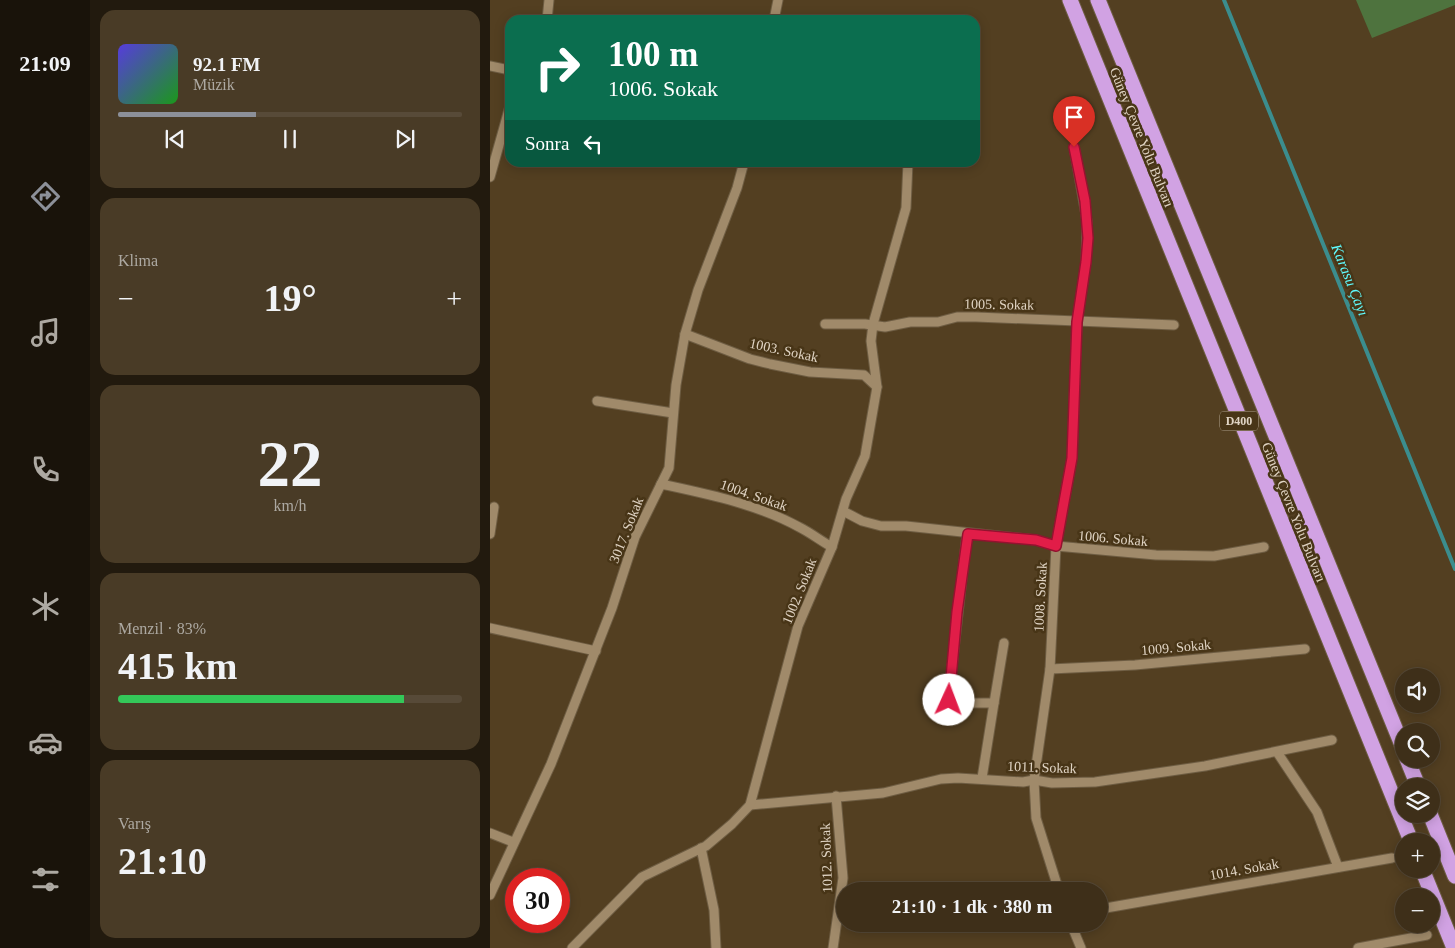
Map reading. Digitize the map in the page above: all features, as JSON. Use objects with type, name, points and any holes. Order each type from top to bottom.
[{"type":"highway","name":"Güney Çevre Yolu Bulvarı","points":[[1070,0],[1408,833]]},
{"type":"highway","name":"Güney Çevre Yolu Bulvarı","points":[[1098,0],[1395,728]]},
{"type":"highway","points":[[1434,823],[1455,876]]},
{"type":"highway","points":[[1426,878],[1454,948]]},
{"type":"street","points":[[548,15],[549,0]]},
{"type":"street","points":[[775,15],[778,0]]},
{"type":"street","points":[[490,66],[505,69]]},
{"type":"street","points":[[490,177],[505,124]]},
{"type":"street","name":"1008. Sokak","points":[[1056,882],[1036,818],[1034,780],[1050,669],[1056,546],[1072,458],[1077,322],[1086,262],[1088,221],[1074,147]]},
{"type":"street","name":"3017. Sokak","points":[[490,895],[513,842],[551,764],[596,651],[635,537],[669,468],[673,413],[685,334],[698,290],[737,188],[743,167]]},
{"type":"street","name":"1002. Sokak","points":[[572,948],[642,878],[701,848],[732,824],[750,804],[798,626],[832,547],[846,498],[865,456],[877,388],[871,341],[873,324],[906,208],[908,167]]},
{"type":"street","name":"1005. Sokak","points":[[825,324],[873,324],[885,327],[910,322],[938,322],[957,317],[1012,317],[1077,322],[1174,325]]},
{"type":"street","name":"1003. Sokak","points":[[685,334],[760,361],[810,372],[864,375],[877,388]]},
{"type":"street","points":[[597,401],[673,413]]},
{"type":"street","name":"1004. Sokak","points":[[661,484],[715,496],[760,510],[799,526],[832,547]]},
{"type":"street","points":[[490,534],[494,508]]},
{"type":"street","name":"1006. Sokak","points":[[843,511],[862,521],[881,526],[906,526],[1036,540],[1056,546],[1106,552],[1214,556],[1264,547]]},
{"type":"street","points":[[968,534],[957,612],[949,700],[954,703],[994,703]]},
{"type":"street","points":[[490,628],[596,651]]},
{"type":"street","points":[[982,778],[1004,643]]},
{"type":"street","name":"1009. Sokak","points":[[1050,669],[1306,650]]},
{"type":"street","name":"1011. Sokak","points":[[750,804],[882,793],[940,779],[982,778],[1022,782],[1034,780],[1052,783],[1095,782],[1156,775],[1332,740]]},
{"type":"street","points":[[1277,752],[1317,812],[1338,867]]},
{"type":"street","name":"1012. Sokak","points":[[836,796],[843,863],[843,882]]},
{"type":"street","points":[[490,833],[513,842]]},
{"type":"street","points":[[701,848],[714,910],[716,948]]},
{"type":"street","name":"1014. Sokak","points":[[1108,908],[1392,858]]},
{"type":"street","name":"1012. Sokak","points":[[833,948],[838,932]]},
{"type":"street","points":[[1075,932],[1081,948]]},
{"type":"street","points":[[1358,948],[1427,936]]},
{"type":"green space","points":[[1356,0],[1455,0],[1455,5],[1372,38]]},
{"type":"waterway","name":"Karasu Çayı","points":[[1224,0],[1455,569]]},
{"type":"route","points":[[949,700],[948,694],[957,612],[968,534],[1036,540],[1056,546],[1072,458],[1077,322],[1088,238],[1085,201],[1074,147]]}]
